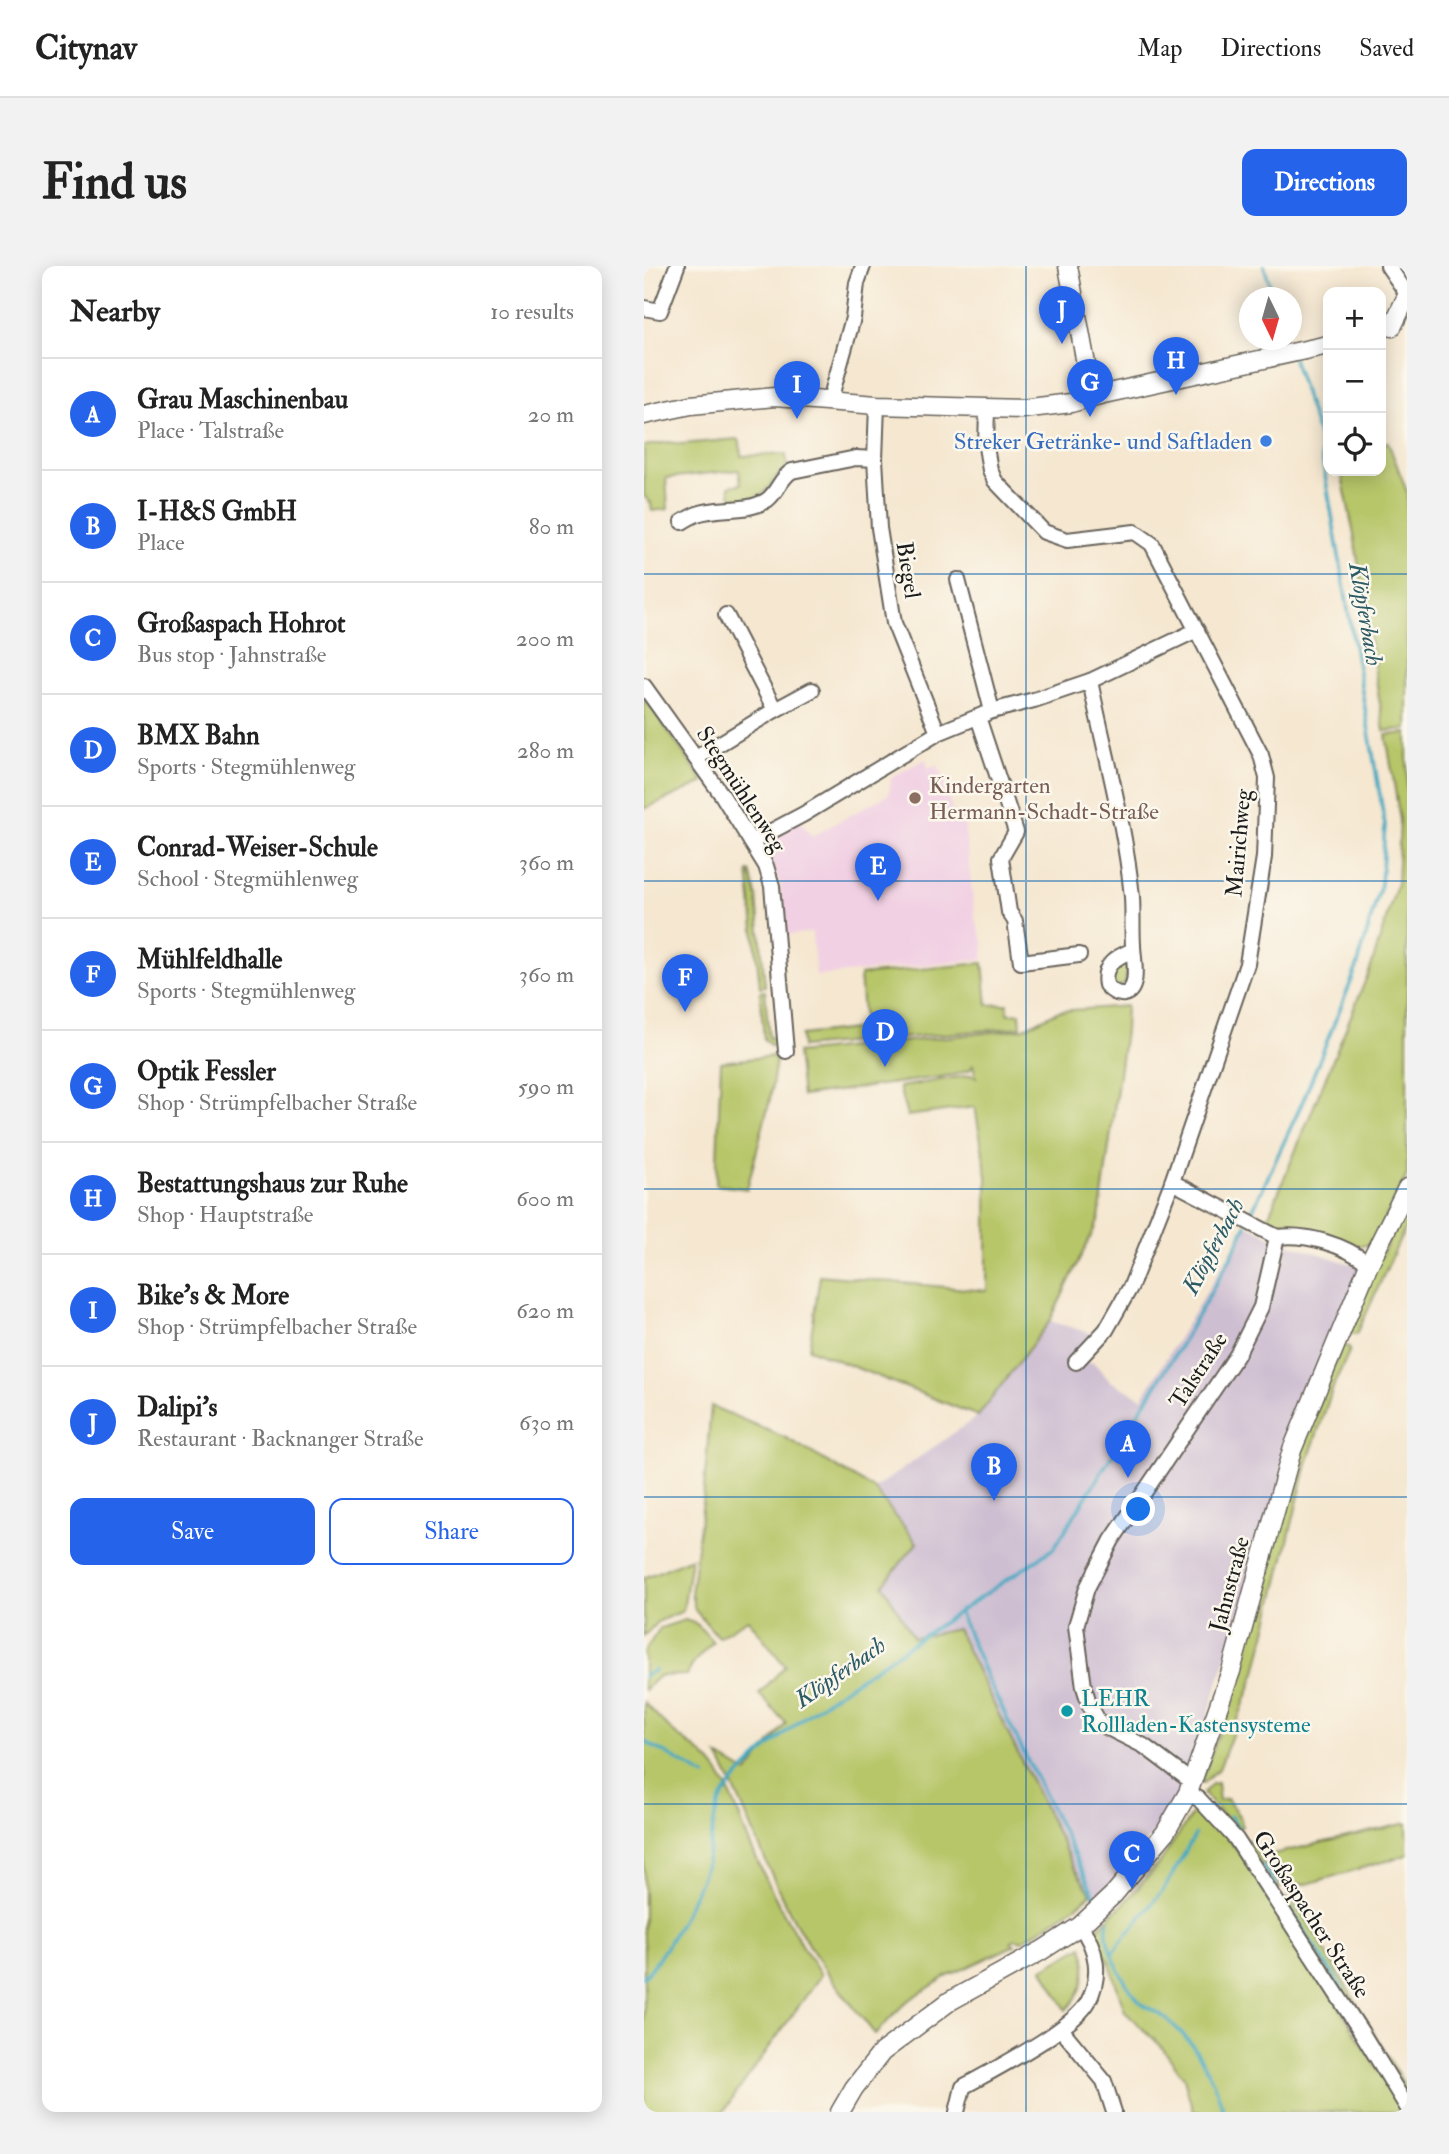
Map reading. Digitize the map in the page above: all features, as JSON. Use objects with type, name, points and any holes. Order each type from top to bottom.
[{"type":"street","points":[[644,308],[660,311],[677,266]]},
{"type":"street","points":[[831,400],[853,318],[856,283],[863,266]]},
{"type":"street","points":[[1068,266],[1088,374],[1091,385],[1099,395]]},
{"type":"street","points":[[1388,266],[1407,295],[1393,328]]},
{"type":"street","points":[[644,415],[691,405],[775,397],[877,405],[1044,407],[1323,346]]},
{"type":"street","name":"Biegel","points":[[877,405],[875,459],[879,528],[894,623],[938,733]]},
{"type":"street","name":"Mairichweg","points":[[987,408],[986,447],[995,481],[1044,532],[1067,540],[1135,532],[1152,544],[1261,755],[1266,778],[1264,858],[1247,964],[1172,1182],[1131,1286],[1105,1330],[1076,1362]]},
{"type":"street","points":[[682,522],[697,514],[766,500],[775,492],[785,475],[802,468],[856,458],[875,459]]},
{"type":"street","points":[[958,580],[985,714],[1016,832],[1001,858],[1009,912],[1015,921],[1021,962],[1079,955]]},
{"type":"street","points":[[726,615],[775,710]]},
{"type":"street","points":[[751,842],[804,814],[938,733],[985,714],[1090,681],[1197,630]]},
{"type":"street","points":[[1090,681],[1123,834],[1132,898],[1133,950]]},
{"type":"street","name":"Stegmühlenweg","points":[[644,686],[722,795],[766,866],[772,886],[786,1052]]},
{"type":"street","points":[[696,758],[813,690]]},
{"type":"street","points":[[1172,1182],[1277,1237],[1291,1235],[1324,1243],[1356,1254],[1369,1264]]},
{"type":"street","name":"Jahnstraße","points":[[840,2112],[854,2088],[882,2052],[950,2001],[1041,1951],[1080,1926],[1131,1875],[1165,1833],[1190,1787],[1231,1671],[1292,1450],[1369,1264],[1407,1188]]},
{"type":"street","name":"Talstraße","points":[[1190,1787],[1144,1746],[1100,1724],[1084,1687],[1076,1626],[1087,1588],[1112,1540],[1243,1343],[1261,1307],[1277,1237]]},
{"type":"street","name":"Großaspacher Straße","points":[[1190,1787],[1236,1839],[1407,2107]]},
{"type":"street","points":[[957,2112],[963,2087],[1061,2029],[1088,2002],[1098,1970],[1092,1941],[1080,1926]]},
{"type":"street","points":[[1061,2029],[1104,2081],[1114,2112]]},
{"type":"shaded area","points":[[926,759],[928,768],[938,765],[956,820],[964,819],[975,919],[983,941],[984,959],[816,976],[812,932],[785,935],[780,883],[764,848],[771,835],[799,820],[812,836],[889,794],[891,777]]},
{"type":"shaded area","points":[[1247,1225],[1280,1241],[1360,1267],[1236,1624],[1183,1797],[1096,1902],[914,1638],[883,1585],[917,1542],[874,1489],[978,1416],[1050,1321],[1093,1334],[1071,1360],[1094,1363],[1110,1381],[1142,1398]]},
{"type":"green space","points":[[737,439],[740,442],[741,456],[786,454],[787,469],[780,472],[761,495],[732,503],[729,486],[741,484],[739,470],[666,478],[668,509],[652,511],[651,503],[644,496],[644,446],[669,442],[682,444]]},
{"type":"green space","points":[[1386,443],[1407,492],[1407,729],[1384,731],[1354,535],[1342,476],[1386,476]]},
{"type":"green space","points":[[644,697],[704,782],[644,809]]},
{"type":"green space","points":[[1407,733],[1407,1175],[1374,1240],[1367,1245],[1357,1246],[1282,1227],[1267,1220],[1371,967],[1397,884],[1400,820],[1386,735]]},
{"type":"green space","points":[[748,871],[757,898],[765,986],[760,987]]},
{"type":"green space","points":[[1126,959],[1125,985],[1116,986],[1111,981],[1113,970]]},
{"type":"green space","points":[[983,963],[987,1005],[1007,1004],[1008,1014],[1020,1013],[1021,1027],[802,1047],[801,1035],[864,1028],[860,975]]},
{"type":"green space","points":[[765,991],[769,1038],[776,1037],[771,1046],[764,1039],[760,992]]},
{"type":"green space","points":[[1126,1006],[1125,1031],[1099,1219],[1050,1321],[978,1416],[809,1349],[820,1275],[987,1291],[987,1176],[975,1107],[907,1116],[899,1087],[971,1075],[976,1077],[973,1065],[970,1070],[953,1075],[802,1096],[797,1053],[1022,1029],[1059,1011]]},
{"type":"green space","points":[[773,1056],[776,1060],[770,1099],[747,1189],[716,1185],[721,1062]]},
{"type":"green space","points":[[1407,1205],[1407,1224],[1357,1334],[1349,1334],[1374,1270]]},
{"type":"green space","points":[[1342,1345],[1350,1350],[1335,1382],[1307,1463],[1256,1672],[1219,1769],[1203,1783],[1201,1782],[1229,1706],[1295,1464]]},
{"type":"green space","points":[[711,1406],[786,1438],[874,1489],[917,1543],[883,1585],[914,1638],[957,1629],[1073,1866],[1091,1894],[1022,1941],[1015,1939],[1011,1942],[1015,1945],[946,1977],[906,2002],[875,2034],[824,1968],[791,1915],[718,1756],[747,1773],[786,1723],[759,1694],[785,1666],[748,1619],[718,1637],[695,1610],[691,1594]]},
{"type":"green space","points":[[691,1558],[683,1611],[657,1622],[644,1636],[644,1578]]},
{"type":"green space","points":[[685,1620],[697,1624],[713,1642],[694,1662],[687,1675],[659,1676],[644,1690],[644,1652],[660,1628]]},
{"type":"green space","points":[[644,1702],[718,1772],[729,1791],[768,1883],[821,1975],[723,2112],[644,2112]]},
{"type":"green space","points":[[1217,1783],[1219,1801],[1227,1799],[1241,1819],[1242,1826],[1238,1829],[1234,1829],[1203,1793]]},
{"type":"green space","points":[[1199,1809],[1222,1829],[1272,1898],[1404,2112],[1193,2112],[1184,2078],[1160,2045],[1125,2012],[1109,1962],[1091,1934],[1127,1900],[1160,1862],[1195,1810]]},
{"type":"green space","points":[[1407,1823],[1407,1855],[1307,1884],[1289,1885],[1269,1855]]},
{"type":"green space","points":[[1246,1840],[1281,1888],[1274,1888],[1244,1841]]},
{"type":"green space","points":[[1289,1897],[1309,1923],[1407,2089],[1407,2101],[1284,1902]]},
{"type":"green space","points":[[1083,1946],[1084,1980],[1077,1996],[1066,2010],[1043,1969]]},
{"type":"waterway","name":"Klöpferbach","points":[[1264,266],[1271,287]]},
{"type":"waterway","name":"Klöpferbach","points":[[1249,1218],[1302,1103],[1357,967],[1381,884],[1385,825],[1318,434],[1293,358]]},
{"type":"waterway","name":"Klöpferbach","points":[[644,1977],[662,1954],[688,1908],[706,1865],[718,1807],[724,1795],[746,1768],[816,1708],[1054,1548],[1176,1353],[1231,1257],[1246,1225]]},
{"type":"waterway","points":[[959,1612],[987,1678],[1095,1897]]},
{"type":"waterway","points":[[644,1676],[655,1670]]},
{"type":"waterway","points":[[644,1741],[705,1776]]},
{"type":"waterway","points":[[1230,1816],[1238,1828]]},
{"type":"waterway","points":[[1112,1953],[1166,1886],[1195,1835]]},
{"type":"waterway","points":[[1261,1865],[1276,1886]]},
{"type":"waterway","points":[[1286,1902],[1343,1990]]},
{"type":"waterway","points":[[1108,1921],[1111,1951],[1132,1993],[1140,2002],[1175,2026],[1188,2040],[1200,2056],[1224,2112]]},
{"type":"place","name":"Dalipi's","points":[[1062,344]]},
{"type":"place","name":"Bestattungshaus zur Ruhe","points":[[1176,395]]},
{"type":"place","name":"Optik Fessler","points":[[1090,417]]},
{"type":"place","name":"Bike's & More","points":[[797,419]]},
{"type":"place","name":"Streker Getränke- und Saftladen","points":[[1266,441]]},
{"type":"place","name":"Kindergarten Hermann-Schadt-Straße","points":[[915,798]]},
{"type":"place","name":"Conrad-Weiser-Schule","points":[[878,901]]},
{"type":"place","name":"Mühlfeldhalle","points":[[685,1012]]},
{"type":"place","name":"BMX Bahn","points":[[885,1067]]},
{"type":"place","name":"Grau Maschinenbau","points":[[1128,1478]]},
{"type":"place","name":"I-H&S GmbH","points":[[994,1501]]},
{"type":"place","name":"LEHR Rollladen-Kastensysteme","points":[[1067,1711]]},
{"type":"place","name":"Großaspach Hohrot","points":[[1132,1889]]}]
